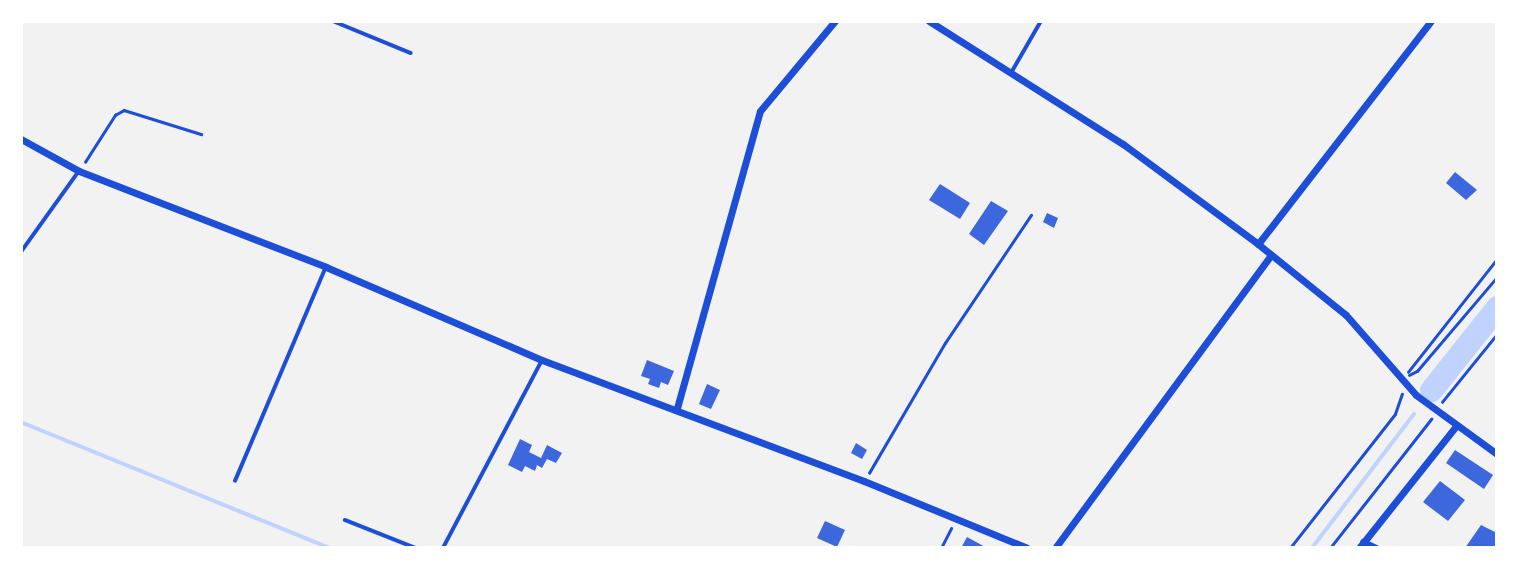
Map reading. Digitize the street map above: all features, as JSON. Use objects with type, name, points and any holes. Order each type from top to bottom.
[{"type":"street","points":[[677,408],[760,111],[835,21]]},
{"type":"street","points":[[929,21],[1010,75],[1123,144],[1258,244],[1346,315],[1416,394],[1434,410],[1497,454]]},
{"type":"street","points":[[1258,244],[1431,21]]},
{"type":"street","points":[[21,139],[79,171],[326,267],[542,360],[677,408],[1027,548]]},
{"type":"street","points":[[1055,548],[1271,255]]},
{"type":"street","points":[[1376,548],[1361,545],[1456,426]]},
{"type":"lane","points":[[333,21],[411,53]]},
{"type":"lane","points":[[1010,75],[1041,21]]},
{"type":"lane","points":[[21,252],[79,171]]},
{"type":"lane","points":[[235,481],[326,267]]},
{"type":"lane","points":[[443,548],[542,360]]},
{"type":"lane","points":[[345,520],[416,548]]},
{"type":"path","points":[[79,171],[115,115],[124,110],[201,134]]},
{"type":"path","points":[[864,481],[945,343],[1031,215]]},
{"type":"path","points":[[1290,548],[1395,414],[1402,400],[1403,378],[1497,259]]},
{"type":"path","points":[[1403,378],[1418,371],[1497,277]]},
{"type":"path","points":[[1330,548],[1434,410],[1497,334]]},
{"type":"path","points":[[941,548],[956,519]]},
{"type":"building","points":[[1455,172],[1477,190],[1466,200],[1446,183]]},
{"type":"building","points":[[940,184],[970,203],[960,219],[929,200]]},
{"type":"building","points":[[991,201],[1008,211],[984,245],[969,234]]},
{"type":"building","points":[[1047,213],[1058,218],[1054,228],[1043,222]]},
{"type":"building","points":[[647,360],[674,371],[668,385],[661,382],[659,388],[648,384],[650,379],[641,376]]},
{"type":"building","points":[[707,384],[720,390],[711,409],[699,404]]},
{"type":"building","points":[[520,439],[532,445],[529,452],[541,458],[547,445],[562,453],[556,463],[547,459],[542,468],[537,465],[535,471],[525,466],[522,472],[508,465]]},
{"type":"building","points":[[856,443],[867,450],[862,459],[851,453]]},
{"type":"building","points":[[1455,450],[1493,475],[1484,489],[1446,463]]},
{"type":"building","points":[[1440,481],[1465,500],[1448,521],[1423,502]]},
{"type":"building","points":[[825,521],[845,530],[837,547],[817,538]]},
{"type":"building","points":[[1481,525],[1497,533],[1497,548],[1465,548]]},
{"type":"building","points":[[967,537],[987,548],[961,548]]},
{"type":"waterway","points":[[1431,390],[1497,307]]},
{"type":"waterway","points":[[1312,548],[1414,414]]},
{"type":"waterway","points":[[21,422],[330,548]]}]
